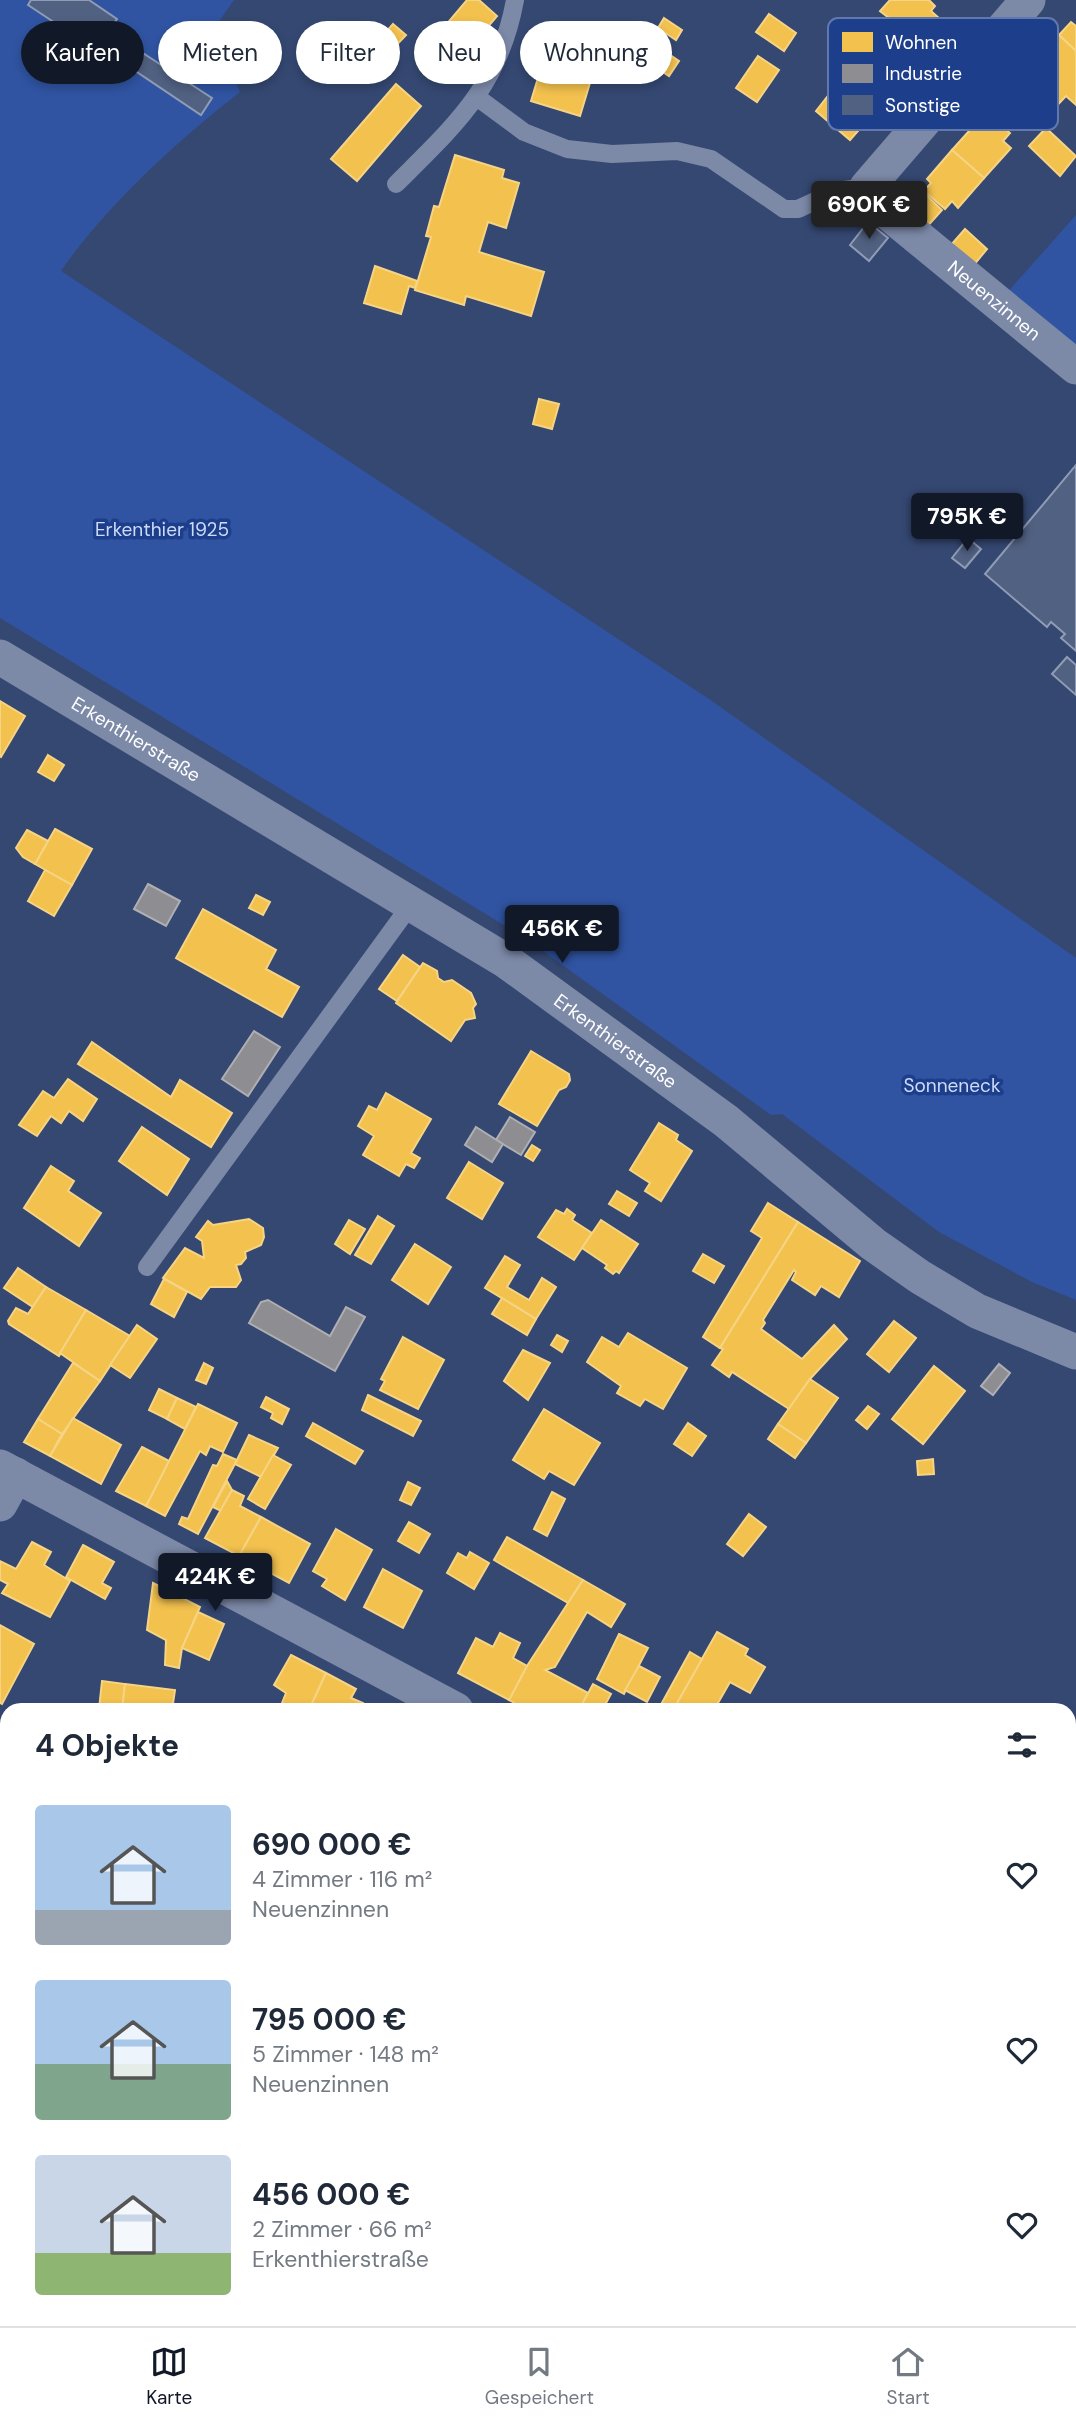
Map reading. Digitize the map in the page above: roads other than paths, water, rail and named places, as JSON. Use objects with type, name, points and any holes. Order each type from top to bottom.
[{"type":"street","points":[[1012,18],[1028,0]]},
{"type":"street","points":[[867,187],[914,130]]},
{"type":"street","name":"Neuenzinnen","points":[[867,187],[881,207],[1076,367]]},
{"type":"street","name":"Erkenthierstraße","points":[[0,657],[412,903],[567,1003],[726,1121],[873,1244],[920,1277],[977,1311],[1076,1352]]},
{"type":"street","points":[[5,1482],[442,1703]]},
{"type":"lane","points":[[397,184],[478,98],[509,33],[515,0]]},
{"type":"lane","points":[[478,98],[524,132],[567,149],[592,153],[677,151],[711,159],[783,209],[798,209],[837,191],[867,187]]},
{"type":"lane","points":[[147,1267],[412,903]]},
{"type":"park label","name":"Erkenthier 1925","points":[[162,529]]},
{"type":"park label","name":"Sonneneck","points":[[952,1085]]}]
